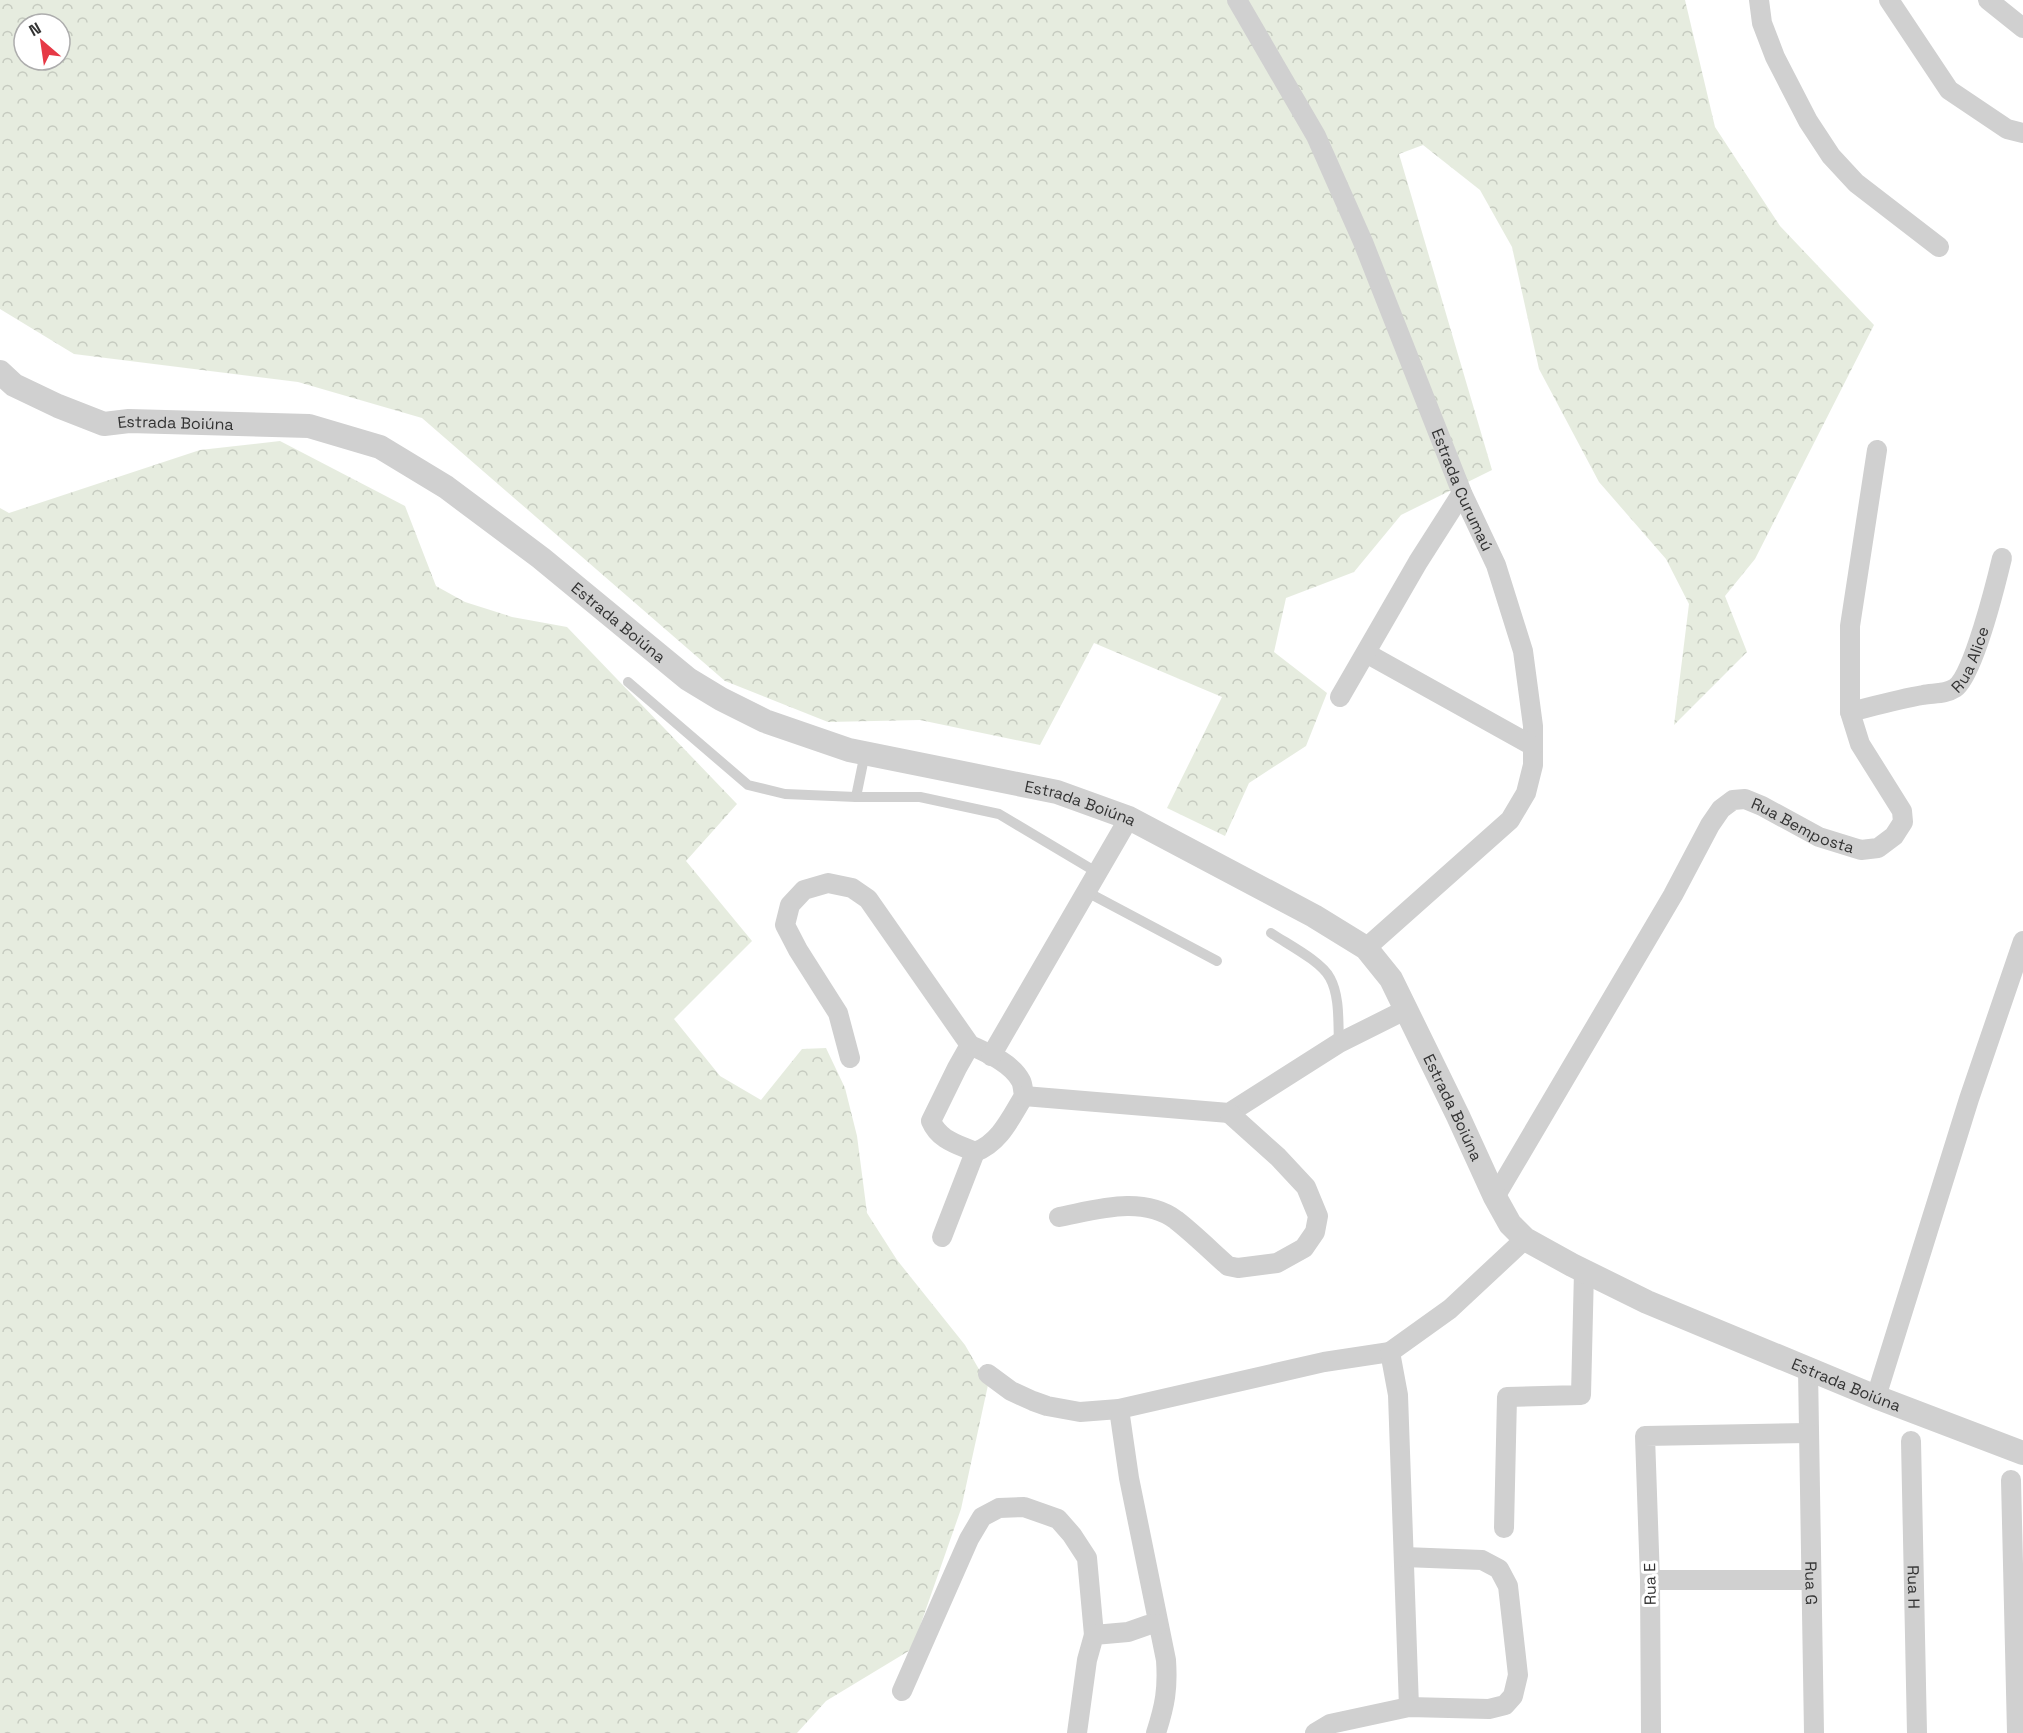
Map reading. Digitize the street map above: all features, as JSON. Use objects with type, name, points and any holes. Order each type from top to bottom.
[{"type":"street","name":"Estrada Curumaú","points":[[1237,0],[1316,136],[1363,242],[1462,492],[1496,565],[1523,651],[1533,726],[1533,765],[1526,793],[1510,820],[1366,948]]},
{"type":"street","points":[[1759,0],[1762,23],[1775,57],[1808,121],[1831,156],[1856,183],[1939,247]]},
{"type":"street","points":[[1889,0],[1949,90],[2007,129],[2023,133]]},
{"type":"street","points":[[1988,0],[2023,28]]},
{"type":"street","name":"Estrada Boiúna","points":[[0,372],[15,385],[58,406],[104,424],[129,421],[309,426],[380,447],[446,487],[541,558],[688,679],[765,721],[865,753],[1057,792],[1129,818],[1329,925],[1366,948],[1391,979],[1495,1197],[1510,1224],[1525,1239],[1647,1302],[1876,1397],[2023,1453]]},
{"type":"street","name":"Rua Bemposta","points":[[1495,1197],[1673,895],[1710,825],[1721,809],[1733,800],[1745,799],[1819,837],[1861,850],[1878,848],[1894,836],[1903,822],[1902,811],[1860,744],[1850,712],[1850,626],[1877,450]]},
{"type":"street","points":[[1340,697],[1418,562],[1462,492]]},
{"type":"street","name":"Rua Alice","points":[[1850,712],[1922,695],[1947,692],[1955,688],[1966,675],[1994,592],[2002,558]]},
{"type":"street","points":[[1366,653],[1533,747]]},
{"type":"street","points":[[991,1056],[1129,818]]},
{"type":"street","points":[[850,1058],[838,1014],[785,925],[789,905],[804,890],[828,883],[852,888],[868,899],[970,1045],[1011,1069],[1021,1080],[1024,1096],[992,1144],[975,1152],[942,1237]]},
{"type":"street","points":[[1876,1397],[1969,1099],[2023,941]]},
{"type":"street","points":[[1229,1113],[1339,1043],[1407,1009]]},
{"type":"street","points":[[970,1045],[931,1121],[935,1131],[942,1137],[975,1152]]},
{"type":"street","points":[[1024,1096],[1229,1113],[1278,1157],[1306,1187],[1318,1216],[1315,1232],[1304,1248],[1277,1263],[1238,1268],[1228,1266],[1174,1219],[1146,1207],[1123,1206],[1059,1217]]},
{"type":"street","points":[[988,1374],[1011,1391],[1047,1406],[1080,1412],[1119,1409],[1324,1362],[1390,1352],[1450,1309],[1525,1239]]},
{"type":"street","points":[[1504,1528],[1507,1397],[1581,1395],[1584,1271]]},
{"type":"street","points":[[1390,1352],[1398,1395],[1409,1707]]},
{"type":"street","name":"Rua G","points":[[1808,1369],[1814,1733]]},
{"type":"street","points":[[1119,1409],[1129,1478],[1166,1660],[1168,1685],[1164,1709],[1156,1733]]},
{"type":"street","name":"Rua E","points":[[1651,1733],[1650,1580],[1645,1436],[1808,1433]]},
{"type":"street","name":"Rua H","points":[[1911,1441],[1917,1733]]},
{"type":"street","points":[[2011,1480],[2017,1733]]},
{"type":"street","points":[[902,1691],[969,1539],[982,1517],[999,1508],[1023,1507],[1058,1519],[1087,1558],[1094,1635],[1087,1660],[1077,1733]]},
{"type":"street","points":[[1315,1733],[1330,1724],[1409,1707],[1489,1709],[1504,1705],[1513,1696],[1518,1675],[1508,1586],[1499,1569],[1482,1560],[1404,1557]]},
{"type":"street","points":[[1650,1580],[1810,1580]]},
{"type":"street","points":[[1094,1635],[1120,1633],[1158,1624]]},
{"type":"lane","points":[[628,682],[748,785],[785,794],[920,797],[999,814],[1098,873]]},
{"type":"lane","points":[[856,797],[865,753]]},
{"type":"lane","points":[[1088,892],[1218,961]]},
{"type":"lane","points":[[1271,933],[1322,968],[1330,978],[1336,995],[1339,1043]]},
{"type":"green space","points":[[0,0],[1685,0],[1715,127],[1780,226],[1874,325],[1755,559],[1725,596],[1747,652],[1674,725],[1689,604],[1666,559],[1599,482],[1539,369],[1512,247],[1480,190],[1423,145],[1399,154],[1492,470],[1401,515],[1354,572],[1286,598],[1274,652],[1327,693],[1306,746],[1249,783],[1225,836],[1167,808],[1222,697],[1094,643],[1040,745],[920,720],[828,722],[725,681],[422,418],[298,382],[74,354],[0,309]]},
{"type":"green space","points":[[280,441],[405,506],[436,586],[465,602],[512,617],[567,627],[737,804],[686,861],[752,941],[674,1019],[720,1076],[761,1100],[802,1049],[826,1048],[845,1088],[857,1136],[867,1213],[897,1260],[965,1345],[988,1385],[961,1509],[912,1649],[826,1701],[797,1733],[0,1733],[0,508],[9,513],[200,450]]}]
